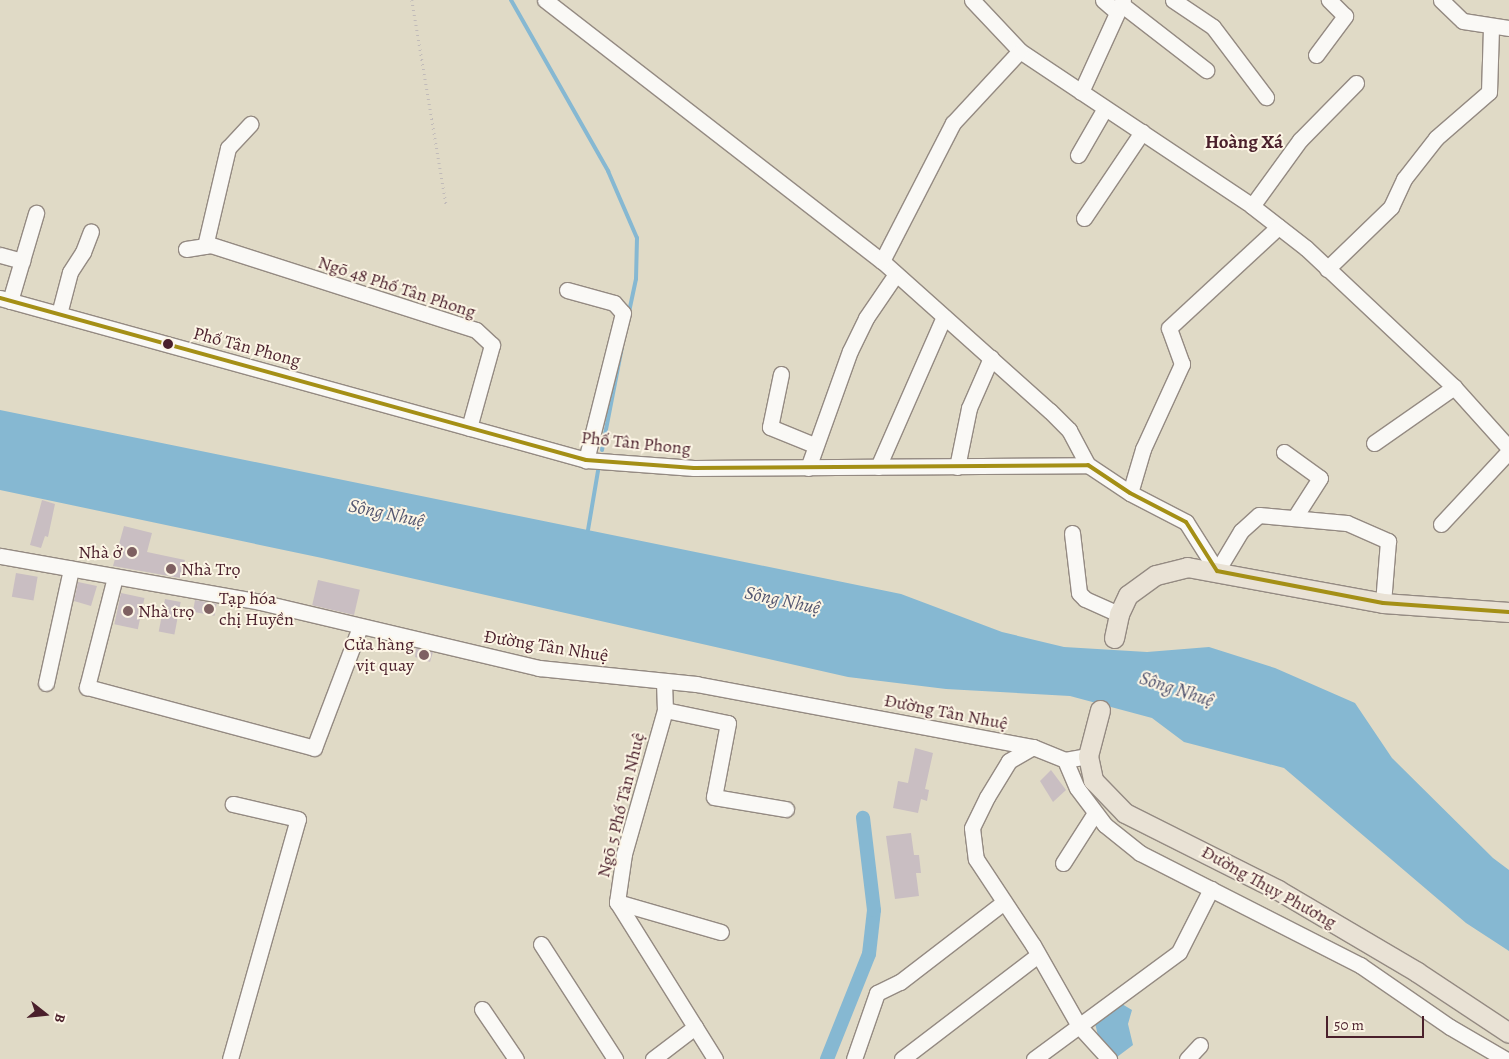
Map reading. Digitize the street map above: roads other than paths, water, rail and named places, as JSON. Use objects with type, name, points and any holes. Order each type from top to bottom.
[{"type":"main road","points":[[1114,638],[1120,614],[1128,595],[1156,575],[1187,568],[1217,571],[1383,603],[1509,612]]},
{"type":"main road","name":"Đường Thụy Phương","points":[[1100,710],[1088,756],[1093,780],[1125,814],[1278,890],[1417,972],[1509,1032]]},
{"type":"street","points":[[545,0],[882,261],[1069,430],[1088,465],[1130,493],[1186,522],[1217,571],[1241,531],[1259,515],[1347,523],[1388,541],[1383,603]]},
{"type":"street","points":[[972,0],[1020,51],[1252,206],[1327,268],[1454,387],[1509,450],[1440,524]]},
{"type":"street","points":[[1103,0],[1121,5],[1206,70]]},
{"type":"street","points":[[1173,0],[1213,27],[1266,96]]},
{"type":"street","points":[[1316,55],[1345,16],[1329,0]]},
{"type":"street","points":[[1441,0],[1463,21],[1491,27],[1509,28]]},
{"type":"street","points":[[1082,92],[1121,5]]},
{"type":"street","points":[[1327,268],[1391,207],[1404,179],[1436,138],[1489,92],[1491,27]]},
{"type":"street","points":[[882,261],[953,123],[1020,51]]},
{"type":"street","points":[[1252,206],[1300,140],[1356,83]]},
{"type":"street","points":[[1078,155],[1105,108]]},
{"type":"street","points":[[205,246],[228,148],[250,124]]},
{"type":"street","points":[[1084,218],[1142,132]]},
{"type":"street","points":[[5,300],[22,261],[36,212]]},
{"type":"street","points":[[1130,493],[1143,449],[1182,364],[1170,339],[1169,328],[1278,227]]},
{"type":"street","points":[[59,314],[70,272],[83,252],[91,231]]},
{"type":"street","name":"Ngõ 48 Phố Tân Phong","points":[[186,249],[210,244],[476,330],[492,345],[469,428]]},
{"type":"street","points":[[0,255],[22,261]]},
{"type":"street","points":[[808,468],[814,445],[866,318],[896,274]]},
{"type":"street","points":[[567,290],[614,303],[623,313],[586,460]]},
{"type":"street","name":"Phố Tân Phong","points":[[5,300],[586,460],[694,468],[1088,465]]},
{"type":"street","points":[[878,467],[944,317]]},
{"type":"street","points":[[956,466],[969,408],[991,358]]},
{"type":"street","points":[[782,374],[770,428],[814,445]]},
{"type":"street","points":[[1374,443],[1454,387]]},
{"type":"street","points":[[1284,452],[1320,478],[1296,517]]},
{"type":"street","points":[[1072,533],[1074,567],[1080,596],[1120,614]]},
{"type":"street","name":"Đường Tân Nhuệ","points":[[0,556],[260,602],[539,668],[696,684],[1033,747],[1065,760]]},
{"type":"street","points":[[46,683],[72,569]]},
{"type":"street","points":[[115,577],[87,687],[314,748],[360,627]]},
{"type":"street","name":"Ngõ 5 Phố Tân Nhuệ","points":[[664,682],[665,710],[624,854],[616,902],[715,1059]]},
{"type":"street","points":[[665,710],[728,723],[714,797],[786,809]]},
{"type":"street","points":[[1033,747],[1009,761],[972,828],[976,859],[1038,955],[1079,1026],[1109,1059]]},
{"type":"street","points":[[1065,760],[1088,756]]},
{"type":"street","name":"Đường Thụy Phương","points":[[1065,760],[1078,788],[1095,813],[1105,825],[1140,853],[1360,965],[1450,1027],[1505,1059]]},
{"type":"street","points":[[230,1059],[298,819],[233,804]]},
{"type":"street","points":[[1063,863],[1095,813]]},
{"type":"street","points":[[1034,1059],[1179,952],[1211,889]]},
{"type":"street","points":[[616,902],[721,932]]},
{"type":"street","points":[[854,1059],[877,993],[900,982],[1004,902]]},
{"type":"street","points":[[541,944],[615,1059]]},
{"type":"street","points":[[902,1059],[1038,955]]},
{"type":"street","points":[[482,1009],[516,1059]]},
{"type":"street","points":[[652,1059],[695,1027]]},
{"type":"street","points":[[1187,1059],[1200,1045]]},
{"type":"water","name":"Sông Nhuệ","points":[[0,410],[901,594],[1002,632],[1064,647],[1147,652],[1209,647],[1275,668],[1355,703],[1392,758],[1493,858],[1509,870],[1509,951],[1466,923],[1284,768],[1184,742],[1152,718],[1070,696],[946,689],[848,677],[322,558],[0,490]]},
{"type":"water","points":[[1122,1004],[1132,1010],[1128,1024],[1133,1045],[1117,1057],[1099,1040],[1095,1023]]},
{"type":"waterway","points":[[511,0],[608,171],[637,238],[636,279],[629,313]]},
{"type":"waterway","points":[[602,450],[622,347]]},
{"type":"waterway","points":[[588,530],[598,471]]},
{"type":"waterway","points":[[827,1059],[869,954],[874,910],[863,818]]},
{"type":"place","name":"Nhà ở","points":[[132,552]]},
{"type":"place","name":"Nhà Trọ","points":[[171,569]]},
{"type":"place","name":"Tạp hóa chị Huyền","points":[[209,609]]},
{"type":"place","name":"Nhà trọ","points":[[128,611]]},
{"type":"place","name":"Cửa hàng vịt quay","points":[[424,655]]},
{"type":"district","name":"Hoàng Xá","points":[[1244,143]]}]
